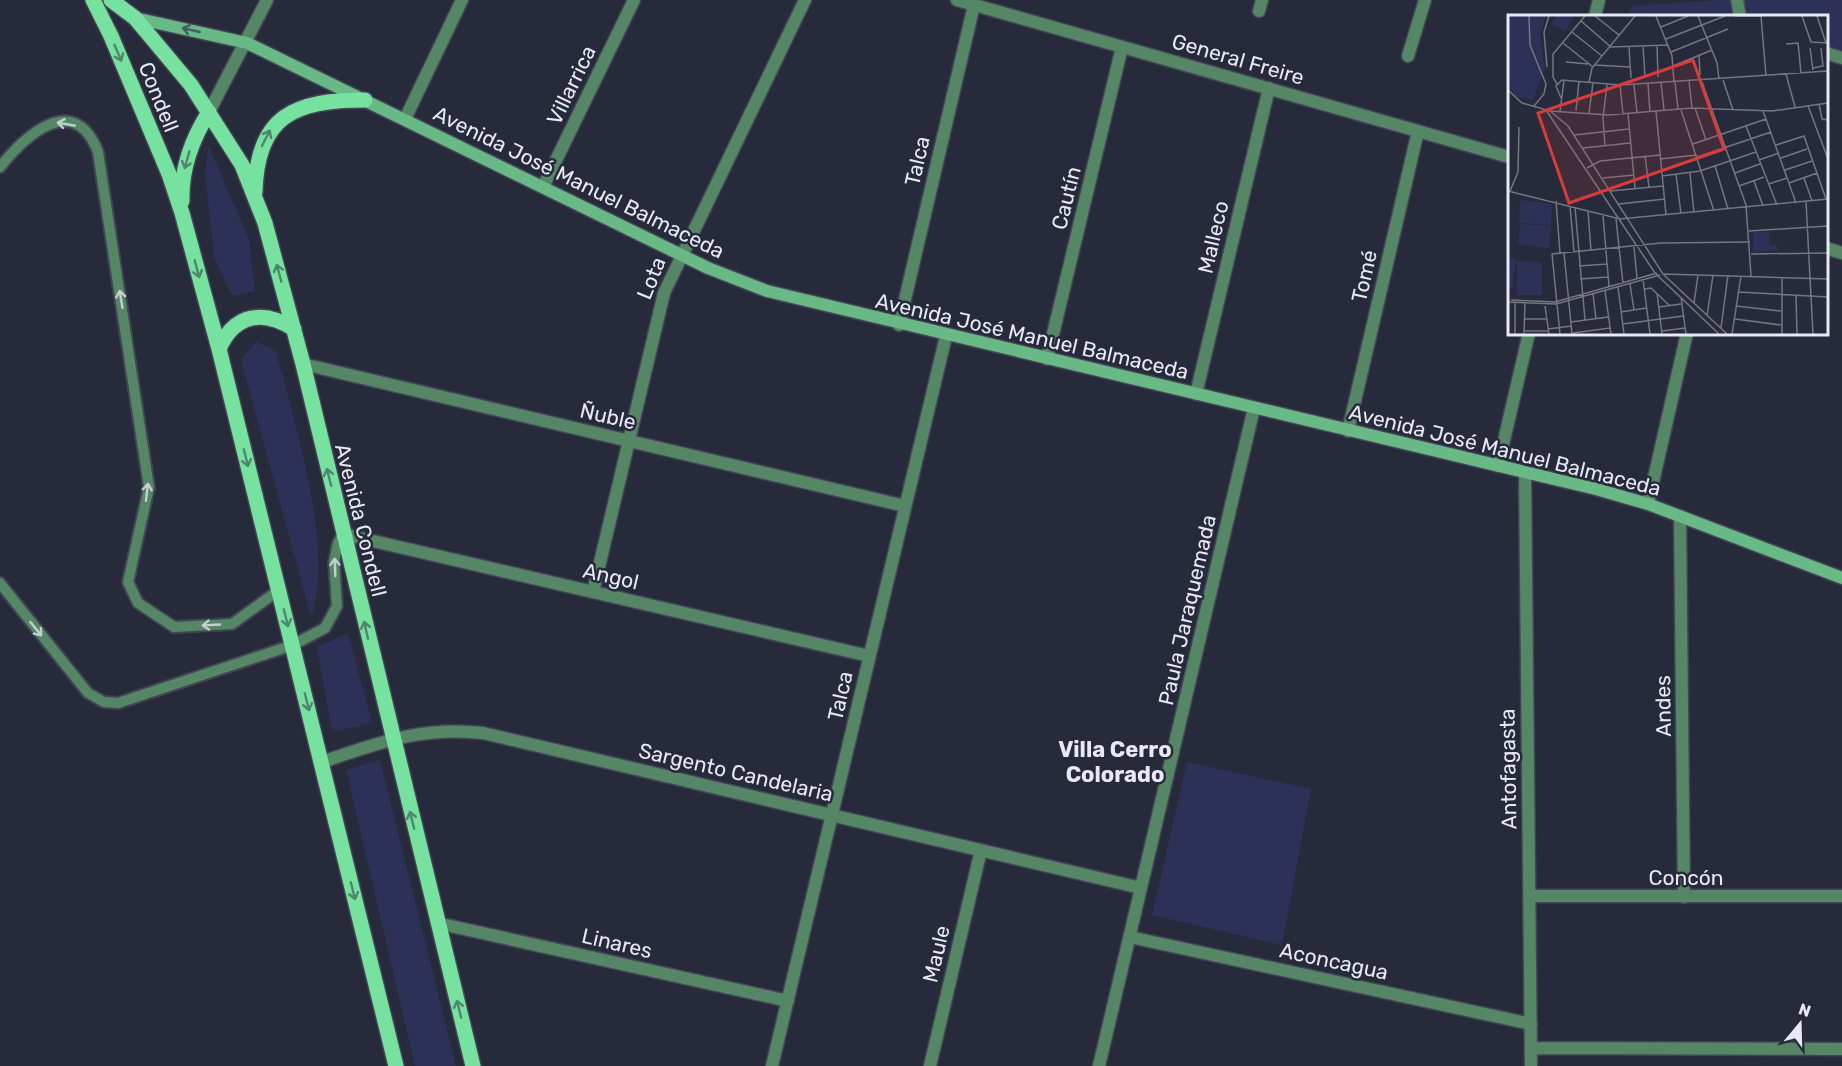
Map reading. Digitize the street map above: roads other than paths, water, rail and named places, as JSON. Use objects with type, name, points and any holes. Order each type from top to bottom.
[{"type":"main road","name":"Condell","points":[[93,0],[111,36],[169,174],[182,213]]},
{"type":"main road","name":"Avenida Condell","points":[[111,0],[135,18],[171,59],[237,156],[255,195],[272,247],[303,364],[473,1066]]},
{"type":"main road","name":"Avenida José Manuel Balmaceda","points":[[135,18],[247,43],[681,255],[767,291],[899,325],[1525,472],[1648,504],[1842,578]]},
{"type":"main road","points":[[255,195],[260,154],[270,130],[278,121],[301,107],[315,103],[365,100]]},
{"type":"main road","points":[[209,112],[199,128],[186,163],[182,213],[219,349],[396,1066]]},
{"type":"main road","points":[[219,349],[232,328],[253,318],[275,319],[294,329]]},
{"type":"street","points":[[209,112],[247,43],[267,0]]},
{"type":"street","points":[[405,119],[462,0]]},
{"type":"street","name":"Villarrica","points":[[543,187],[634,0]]},
{"type":"street","name":"Lota","points":[[593,592],[660,306],[681,255],[806,0]]},
{"type":"street","name":"General Freire","points":[[957,0],[1508,157]]},
{"type":"street","points":[[1408,56],[1425,0]]},
{"type":"street","points":[[1595,15],[1599,0]]},
{"type":"street","points":[[1737,0],[1740,15]]},
{"type":"street","name":"Talca","points":[[899,325],[974,5]]},
{"type":"street","name":"Cautín","points":[[1047,359],[1122,47]]},
{"type":"street","points":[[1827,53],[1842,58]]},
{"type":"street","name":"Malleco","points":[[1196,394],[1269,88]]},
{"type":"street","name":"Tomé","points":[[1348,430],[1418,131]]},
{"type":"street","points":[[1827,248],[1842,253]]},
{"type":"street","points":[[1498,466],[1529,334]]},
{"type":"street","points":[[1648,504],[1687,334]]},
{"type":"street","name":"Talca","points":[[772,1066],[946,336]]},
{"type":"street","name":"Ñuble","points":[[303,364],[905,506]]},
{"type":"street","name":"Paula Jaraquemada","points":[[1099,1066],[1254,408]]},
{"type":"street","name":"Antofagasta","points":[[1525,472],[1531,1066]]},
{"type":"street","name":"Andes","points":[[1680,516],[1684,897]]},
{"type":"street","name":"Angol","points":[[343,534],[869,656]]},
{"type":"street","name":"Sargento Candelaria","points":[[322,762],[392,738],[424,731],[483,733],[1141,888]]},
{"type":"street","name":"Maule","points":[[930,1066],[981,850]]},
{"type":"street","name":"Concón","points":[[1529,897],[1842,896]]},
{"type":"street","name":"Linares","points":[[437,923],[788,1001]]},
{"type":"street","name":"Aconcagua","points":[[1130,937],[1530,1024]]},
{"type":"street","points":[[1531,1048],[1842,1049]]},
{"type":"lane","points":[[0,167],[37,129],[54,122],[72,124],[81,128],[89,134],[98,152],[149,487],[128,582],[138,603],[174,627],[232,624],[279,590]]},
{"type":"lane","points":[[0,583],[88,693],[104,702],[118,703],[293,645],[325,628],[335,614],[338,598],[334,562],[338,543],[343,534]]},
{"type":"district","name":"Villa Cerro Colorado","points":[[1115,762]]}]
